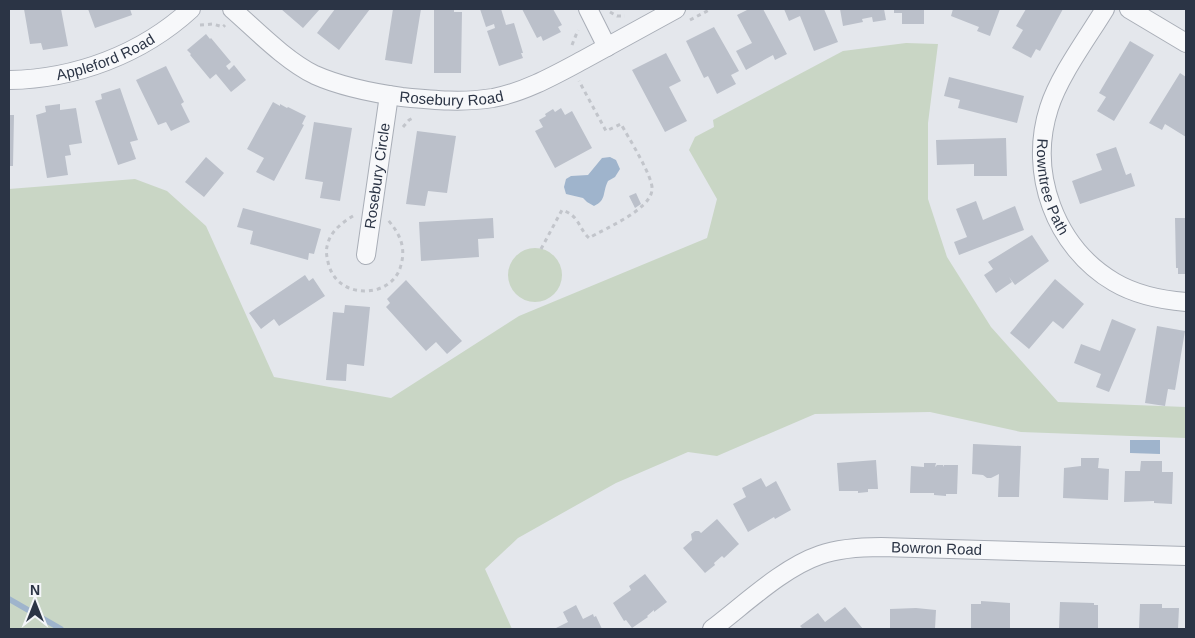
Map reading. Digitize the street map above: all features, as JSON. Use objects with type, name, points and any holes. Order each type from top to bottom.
[{"type":"street","name":"Appleford Road","points":[[9,80],[42,78],[73,72],[106,62],[135,50],[191,9]]},
{"type":"street","name":"Rosebury Road","points":[[232,9],[269,42],[314,74],[346,86],[389,95],[435,101],[461,101],[494,97],[523,89],[607,47],[681,16]]},
{"type":"street","points":[[588,9],[607,47]]},
{"type":"street","name":"Rowntree Path","points":[[1105,9],[1068,69],[1049,106],[1045,124],[1042,162],[1049,200],[1057,220],[1068,239],[1079,254],[1097,270],[1114,282],[1134,292],[1159,299],[1186,302]]},
{"type":"street","points":[[1129,9],[1186,43]]},
{"type":"street","name":"Rosebury Circle","points":[[366,255],[389,95]]},
{"type":"street","name":"Bowron Road","points":[[712,629],[785,573],[820,555],[847,549],[881,547],[1186,556]]},
{"type":"path","points":[[606,9],[617,16],[630,14]]},
{"type":"path","points":[[681,16],[711,9]]},
{"type":"path","points":[[566,49],[572,45],[579,32],[578,24]]},
{"type":"path","points":[[223,27],[232,32]]},
{"type":"path","points":[[570,85],[587,76]]},
{"type":"path","points":[[541,249],[562,210],[578,220],[589,238],[642,208],[652,190],[650,178],[621,124],[606,131],[579,81]]},
{"type":"path","points":[[400,132],[404,125],[416,117]]},
{"type":"path","points":[[356,212],[337,228],[328,242],[326,251],[331,271],[337,280],[344,286],[362,292],[389,284],[400,270],[403,258],[402,242],[397,231],[386,217]]},
{"type":"green space","points":[[906,43],[938,44],[928,123],[928,199],[947,257],[991,327],[1058,402],[1186,407],[1186,438],[1021,432],[930,412],[815,414],[717,456],[688,452],[616,483],[518,538],[485,569],[512,629],[9,629],[9,189],[135,179],[167,191],[206,226],[274,377],[391,398],[519,316],[707,238],[717,199],[689,150],[695,137],[714,127],[713,120],[843,51]]},
{"type":"green space","points":[[535,248],[545,250],[554,256],[560,265],[562,275],[560,285],[554,294],[545,300],[535,302],[525,300],[516,294],[510,285],[508,275],[510,265],[516,256],[525,250]]},
{"type":"water","points":[[610,157],[616,160],[620,169],[615,177],[608,181],[603,199],[598,204],[594,206],[583,198],[566,194],[564,187],[566,179],[571,176],[588,175],[602,158]]},
{"type":"water","points":[[1130,440],[1160,440],[1160,454],[1130,453]]},
{"type":"building","points":[[24,9],[61,9],[68,46],[43,50],[41,43],[30,44]]},
{"type":"building","points":[[88,9],[130,9],[132,15],[95,28]]},
{"type":"building","points":[[281,9],[320,9],[303,28]]},
{"type":"building","points":[[335,9],[370,9],[339,50],[317,33]]},
{"type":"building","points":[[393,9],[421,9],[412,64],[385,60]]},
{"type":"building","points":[[434,9],[454,9],[454,12],[462,12],[461,73],[434,73]]},
{"type":"building","points":[[480,9],[501,9],[506,25],[514,23],[523,58],[499,66],[487,31],[495,28],[494,24],[486,27]]},
{"type":"building","points":[[522,9],[553,9],[562,25],[558,27],[561,32],[543,41],[541,36],[537,38]]},
{"type":"building","points":[[749,9],[763,9],[787,54],[775,60],[773,55],[746,70],[736,51],[752,43],[737,15]]},
{"type":"building","points":[[784,9],[824,9],[838,42],[814,51],[800,16],[789,21]]},
{"type":"building","points":[[840,9],[884,9],[886,20],[873,22],[872,17],[862,19],[863,22],[843,26]]},
{"type":"building","points":[[894,9],[924,9],[924,24],[902,24],[902,13],[894,13]]},
{"type":"building","points":[[953,9],[1000,9],[990,36],[977,31],[979,27],[951,16]]},
{"type":"building","points":[[1026,9],[1063,9],[1040,51],[1036,49],[1031,58],[1012,48],[1023,30],[1016,26]]},
{"type":"building","points":[[714,27],[739,71],[731,75],[736,84],[717,94],[708,76],[704,78],[686,41]]},
{"type":"building","points":[[206,34],[231,62],[226,66],[229,70],[234,65],[246,80],[231,92],[216,74],[210,79],[187,50]]},
{"type":"building","points":[[1130,41],[1154,55],[1114,121],[1097,111],[1106,97],[1099,93]]},
{"type":"building","points":[[666,53],[681,81],[669,87],[687,121],[665,132],[632,70]]},
{"type":"building","points":[[166,66],[184,102],[181,104],[190,122],[171,131],[166,122],[158,125],[136,80]]},
{"type":"building","points":[[1180,73],[1186,77],[1186,137],[1165,124],[1162,130],[1149,123]]},
{"type":"building","points":[[949,77],[1024,96],[1017,123],[958,108],[960,100],[944,96]]},
{"type":"building","points":[[120,88],[138,140],[130,142],[136,159],[118,165],[95,101],[102,99],[101,94]]},
{"type":"building","points":[[273,102],[306,116],[302,124],[304,125],[274,181],[256,172],[264,158],[247,149]]},
{"type":"building","points":[[60,104],[60,110],[76,108],[82,143],[69,145],[71,155],[65,156],[68,175],[47,178],[36,115],[46,112],[45,106]]},
{"type":"building","points":[[561,108],[565,115],[572,111],[592,148],[555,168],[535,131],[543,127],[539,120],[546,116],[545,114],[553,109],[555,112]]},
{"type":"building","points":[[9,115],[14,115],[13,166],[9,166]]},
{"type":"building","points":[[314,122],[352,128],[340,201],[320,198],[323,182],[305,179]]},
{"type":"building","points":[[417,131],[456,136],[447,193],[428,191],[425,206],[406,204]]},
{"type":"building","points":[[1006,138],[1007,176],[974,176],[974,164],[937,165],[936,140]]},
{"type":"building","points":[[1116,147],[1126,175],[1131,173],[1135,186],[1080,204],[1072,181],[1102,170],[1096,154]]},
{"type":"building","points":[[206,157],[224,173],[204,197],[185,182]]},
{"type":"building","points":[[636,193],[641,204],[635,208],[629,196]]},
{"type":"building","points":[[976,201],[983,220],[1015,206],[1024,230],[959,255],[954,242],[967,237],[956,209]]},
{"type":"building","points":[[243,208],[321,229],[314,254],[309,253],[308,260],[250,244],[253,231],[237,227]]},
{"type":"building","points":[[493,218],[494,238],[478,239],[479,257],[421,261],[419,222]]},
{"type":"building","points":[[1175,218],[1186,218],[1186,274],[1178,274],[1178,268],[1176,268]]},
{"type":"building","points":[[1032,235],[1049,261],[1015,285],[1009,277],[1012,282],[996,293],[984,275],[993,269],[988,262]]},
{"type":"building","points":[[305,275],[309,281],[313,278],[325,296],[279,326],[274,319],[261,329],[249,313]]},
{"type":"building","points":[[1055,279],[1084,304],[1063,329],[1053,321],[1029,349],[1010,333]]},
{"type":"building","points":[[406,280],[462,341],[447,354],[436,342],[426,351],[386,307],[390,303],[387,299]]},
{"type":"building","points":[[345,305],[370,307],[364,366],[347,364],[346,381],[326,380],[333,312],[344,313]]},
{"type":"building","points":[[1112,319],[1136,329],[1109,392],[1096,387],[1101,374],[1074,363],[1081,344],[1100,351]]},
{"type":"building","points":[[1157,326],[1185,331],[1175,390],[1168,389],[1165,406],[1145,403]]},
{"type":"building","points":[[973,444],[1021,446],[1019,497],[998,497],[999,474],[987,478],[983,475],[972,474]]},
{"type":"building","points":[[1081,458],[1099,458],[1098,468],[1109,469],[1108,500],[1063,498],[1064,468],[1081,466]]},
{"type":"building","points":[[876,460],[878,489],[868,489],[868,492],[858,493],[858,491],[839,491],[837,463]]},
{"type":"building","points":[[1141,461],[1162,461],[1162,472],[1173,472],[1172,504],[1154,503],[1154,501],[1124,502],[1125,471],[1140,471]]},
{"type":"building","points":[[924,463],[936,463],[935,467],[937,465],[943,465],[943,467],[944,465],[958,465],[957,494],[946,494],[946,496],[934,495],[934,493],[910,493],[911,466],[924,467]]},
{"type":"building","points":[[761,478],[766,487],[776,481],[791,510],[775,519],[774,517],[748,532],[733,504],[746,497],[742,488]]},
{"type":"building","points":[[717,519],[739,544],[724,558],[722,556],[705,573],[683,548],[692,540],[691,534],[695,531],[701,533]]},
{"type":"building","points":[[645,574],[667,602],[632,628],[626,620],[624,621],[613,603],[631,590],[629,586]]},
{"type":"building","points":[[981,601],[1010,603],[1010,629],[971,629],[971,604],[981,604]]},
{"type":"building","points":[[1060,602],[1094,603],[1094,605],[1098,605],[1098,629],[1059,629]]},
{"type":"building","points":[[1140,604],[1162,604],[1162,608],[1179,608],[1178,629],[1139,629]]},
{"type":"building","points":[[576,605],[583,619],[593,614],[594,617],[596,616],[602,629],[554,629],[568,622],[563,612]]},
{"type":"building","points":[[845,607],[863,629],[803,629],[800,626],[818,613],[825,622]]},
{"type":"building","points":[[916,608],[936,610],[935,629],[890,629],[890,609]]},
{"type":"waterway","points":[[9,599],[61,629]]}]
